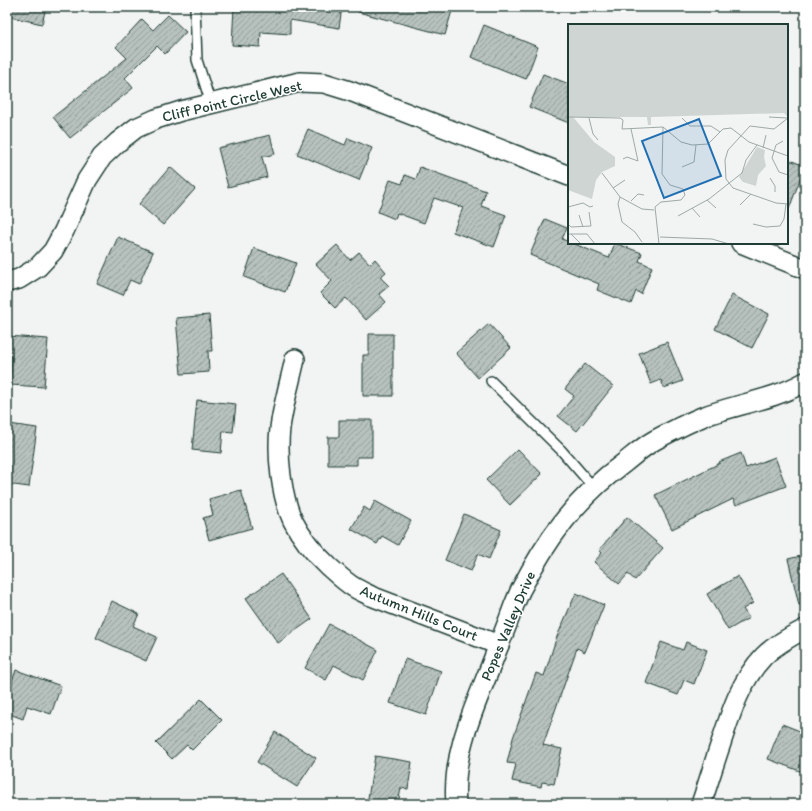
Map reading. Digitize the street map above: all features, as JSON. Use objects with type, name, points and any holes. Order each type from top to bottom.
[{"type":"street","name":"Cliff Point Circle West","points":[[7,282],[19,279],[38,267],[53,251],[64,231],[87,180],[102,157],[136,128],[156,119],[181,111],[300,82],[324,83],[350,91],[568,176]]},
{"type":"street","points":[[744,244],[805,268]]},
{"type":"street","name":"Autumn Hills Court","points":[[295,359],[280,428],[281,475],[285,498],[293,520],[304,539],[316,555],[351,586],[371,596],[499,645]]},
{"type":"street","name":"Popes Valley Drive","points":[[456,804],[457,769],[461,746],[468,723],[519,592],[553,535],[569,514],[612,472],[654,440],[702,418],[778,394],[805,382]]},
{"type":"street","points":[[701,804],[732,709],[751,672],[765,656],[780,643],[805,629]]},
{"type":"lane","points":[[195,7],[197,60],[211,104]]},
{"type":"lane","points":[[491,381],[560,450],[594,488]]},
{"type":"building","points":[[7,7],[46,7],[42,24],[7,16]]},
{"type":"building","points":[[234,7],[342,7],[339,28],[290,20],[290,34],[261,32],[260,47],[232,45]]},
{"type":"building","points":[[359,7],[453,7],[445,35],[358,12]]},
{"type":"building","points":[[168,15],[186,32],[165,54],[157,46],[125,78],[133,88],[70,138],[53,117],[127,58],[116,47],[142,19],[153,30]]},
{"type":"building","points":[[484,25],[538,47],[526,79],[471,57]]},
{"type":"building","points":[[543,74],[568,84],[568,123],[529,107]]},
{"type":"building","points":[[308,129],[345,145],[348,138],[372,148],[359,180],[297,154]]},
{"type":"building","points":[[270,135],[275,154],[262,157],[267,177],[228,187],[218,148]]},
{"type":"building","points":[[788,159],[805,166],[788,209]]},
{"type":"building","points":[[170,167],[195,189],[163,225],[139,204]]},
{"type":"building","points":[[420,167],[486,191],[481,206],[506,215],[494,247],[453,232],[463,208],[434,198],[424,223],[397,213],[395,219],[378,212],[390,180],[402,184],[405,175],[416,179]]},
{"type":"building","points":[[545,219],[567,228],[562,239],[568,242],[568,244],[574,244],[609,258],[615,244],[618,244],[642,253],[639,261],[652,267],[641,294],[636,291],[631,304],[597,290],[599,284],[530,255]]},
{"type":"building","points":[[118,237],[153,252],[139,284],[130,280],[123,295],[97,284]]},
{"type":"building","points":[[337,245],[350,260],[359,252],[370,264],[375,259],[386,272],[380,277],[389,286],[379,294],[386,302],[366,320],[346,298],[335,308],[320,293],[332,281],[316,264]]},
{"type":"building","points":[[254,248],[296,263],[285,292],[244,277]]},
{"type":"building","points":[[732,295],[769,314],[752,348],[715,329]]},
{"type":"building","points":[[209,315],[212,351],[208,351],[209,372],[181,374],[176,318]]},
{"type":"building","points":[[489,324],[511,348],[478,378],[456,353]]},
{"type":"building","points":[[369,334],[393,334],[393,396],[363,396],[363,355],[369,355]]},
{"type":"building","points":[[7,336],[48,339],[44,387],[10,385],[12,357],[7,357]]},
{"type":"building","points":[[667,342],[683,381],[664,388],[661,380],[651,384],[639,353]]},
{"type":"building","points":[[585,364],[613,386],[577,431],[558,416],[574,396],[565,389]]},
{"type":"building","points":[[197,400],[236,404],[233,432],[223,431],[221,453],[192,450]]},
{"type":"building","points":[[339,420],[372,420],[372,457],[357,457],[357,465],[328,465],[328,437],[339,437]]},
{"type":"building","points":[[9,424],[37,428],[29,487],[7,484],[7,438]]},
{"type":"building","points":[[518,449],[542,474],[510,505],[486,480]]},
{"type":"building","points":[[741,453],[746,468],[775,457],[786,486],[736,505],[733,499],[672,529],[655,495],[720,463],[719,462]]},
{"type":"building","points":[[241,490],[252,528],[209,540],[203,518],[213,515],[209,499]]},
{"type":"building","points":[[375,501],[411,521],[398,545],[382,536],[377,544],[351,529],[364,507],[370,511]]},
{"type":"building","points":[[464,514],[501,530],[489,559],[478,554],[471,571],[445,560]]},
{"type":"building","points":[[627,517],[663,548],[635,580],[628,574],[619,584],[594,562],[602,553],[599,550]]},
{"type":"building","points":[[805,555],[805,605],[799,605],[788,559]]},
{"type":"building","points":[[281,574],[312,619],[278,643],[246,598]]},
{"type":"building","points":[[738,576],[753,603],[743,609],[749,618],[728,630],[707,594]]},
{"type":"building","points":[[576,593],[604,605],[585,652],[577,648],[543,745],[562,749],[554,784],[542,782],[541,787],[512,781],[516,764],[507,763],[513,738],[536,673],[544,676],[556,639]]},
{"type":"building","points":[[112,601],[139,614],[133,626],[157,637],[146,661],[96,638]]},
{"type":"building","points":[[329,624],[378,650],[363,680],[334,665],[326,680],[305,668]]},
{"type":"building","points":[[661,642],[683,650],[686,642],[707,650],[694,684],[684,680],[678,695],[646,683]]},
{"type":"building","points":[[405,659],[441,671],[426,715],[390,703]]},
{"type":"building","points":[[16,670],[61,686],[51,714],[27,706],[23,719],[7,713],[7,695]]},
{"type":"building","points":[[201,699],[222,720],[192,750],[187,745],[172,759],[156,743]]},
{"type":"building","points":[[782,724],[805,733],[805,773],[768,759]]},
{"type":"building","points":[[275,732],[316,758],[297,787],[257,762]]},
{"type":"building","points":[[375,756],[412,762],[408,789],[401,788],[398,804],[367,804]]}]
